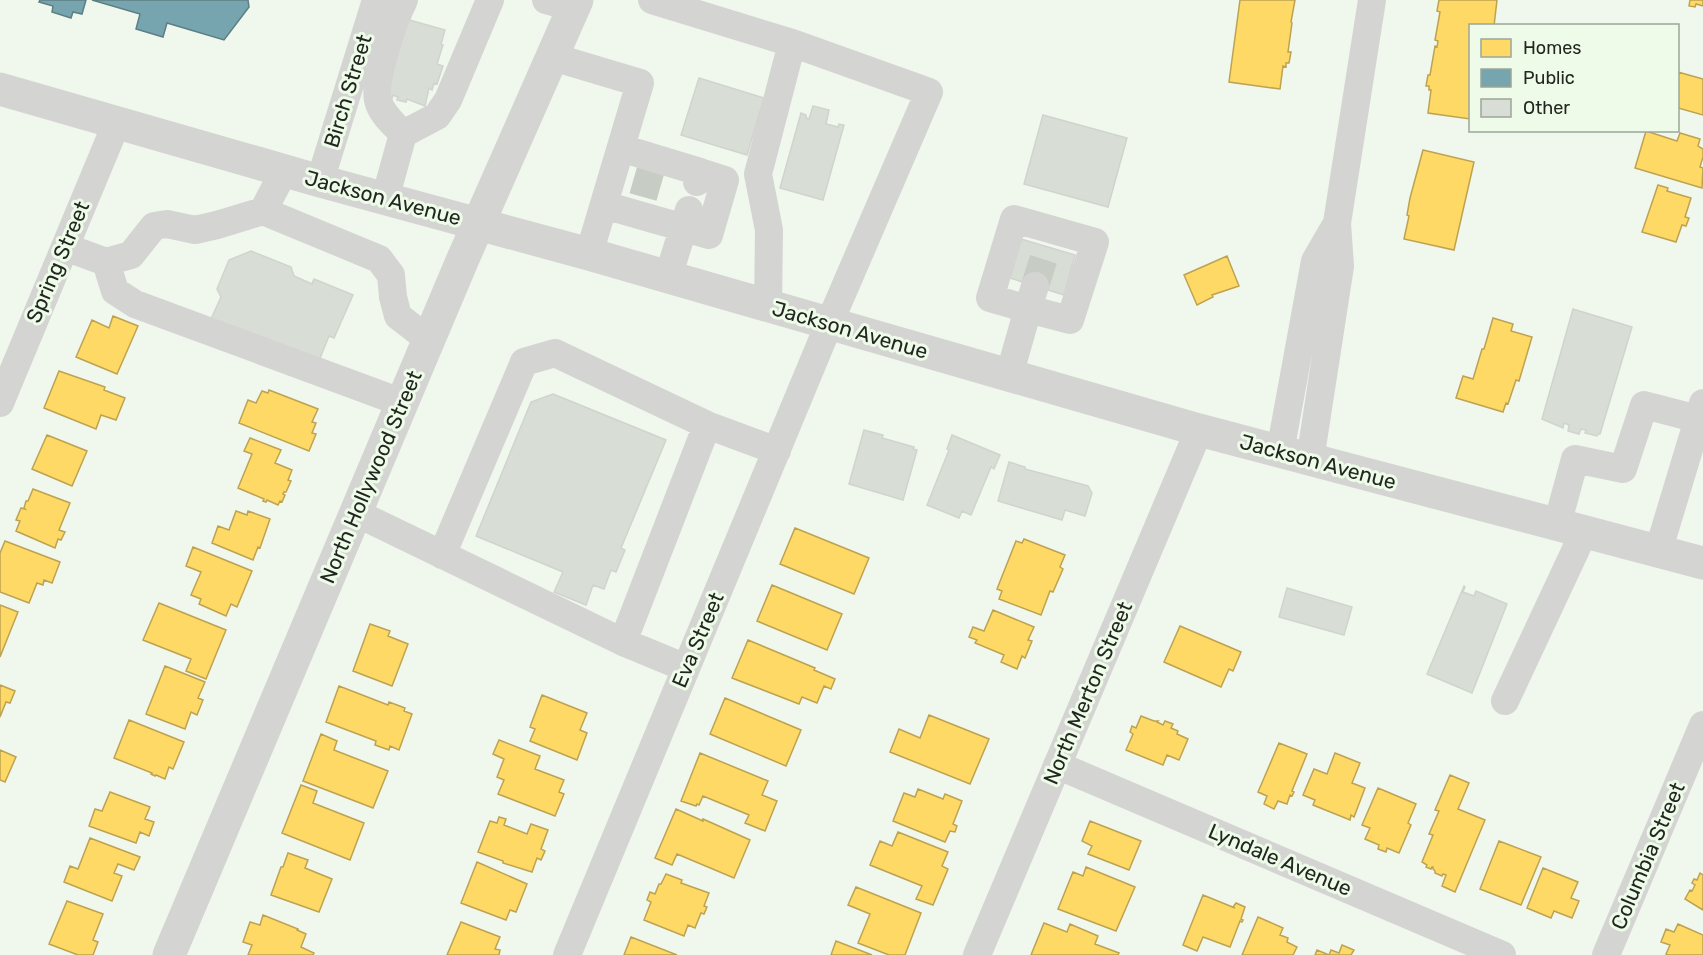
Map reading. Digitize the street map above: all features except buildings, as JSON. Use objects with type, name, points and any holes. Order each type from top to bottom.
[{"type":"main road","name":"North Hollywood Street","points":[[169,955],[478,224],[553,57],[566,3]]},
{"type":"main road","name":"Jackson Avenue","points":[[0,89],[284,171],[589,254],[1198,430],[1703,563]]},
{"type":"street","points":[[403,134],[388,119],[378,103],[376,91],[379,71],[404,0]]},
{"type":"street","points":[[385,199],[403,134],[437,116],[448,100],[490,0]]},
{"type":"street","points":[[652,0],[792,43],[758,174],[769,230],[768,306]]},
{"type":"street","points":[[1295,456],[1340,266],[1337,223],[1372,0]]},
{"type":"street","name":"Birch Street","points":[[320,181],[371,2]]},
{"type":"street","name":"Eva Street","points":[[567,955],[829,324],[929,92],[792,43]]},
{"type":"street","points":[[553,57],[640,83],[589,254]]},
{"type":"street","name":"Spring Street","points":[[0,403],[117,122]]},
{"type":"street","points":[[604,205],[640,206],[687,218],[709,235],[725,180],[699,177],[652,163],[621,148]]},
{"type":"street","points":[[263,210],[284,171]]},
{"type":"street","points":[[65,247],[106,262],[131,255],[154,226],[167,224],[195,230],[263,210],[379,259],[391,275],[398,316],[429,340]]},
{"type":"street","points":[[669,277],[687,218]]},
{"type":"street","points":[[1014,219],[1049,239],[1095,242],[1070,320],[1032,298],[990,298],[1014,219]]},
{"type":"street","points":[[106,262],[116,291],[135,304],[403,403]]},
{"type":"street","points":[[1009,376],[1032,298]]},
{"type":"street","points":[[442,555],[524,362],[555,353],[707,425],[777,451]]},
{"type":"street","points":[[1505,701],[1570,529],[1575,459],[1623,470],[1644,405],[1701,411],[1658,552]]},
{"type":"street","points":[[623,642],[707,425]]},
{"type":"street","name":"North Merton Street","points":[[977,955],[1198,430]]},
{"type":"street","points":[[356,513],[623,642],[686,668]]},
{"type":"street","name":"Columbia Street","points":[[1606,955],[1703,725]]},
{"type":"street","name":"Lyndale Avenue","points":[[1057,765],[1502,955]]},
{"type":"tunnel","points":[[643,197],[651,169]]},
{"type":"tunnel","points":[[1035,286],[1047,248]]}]
